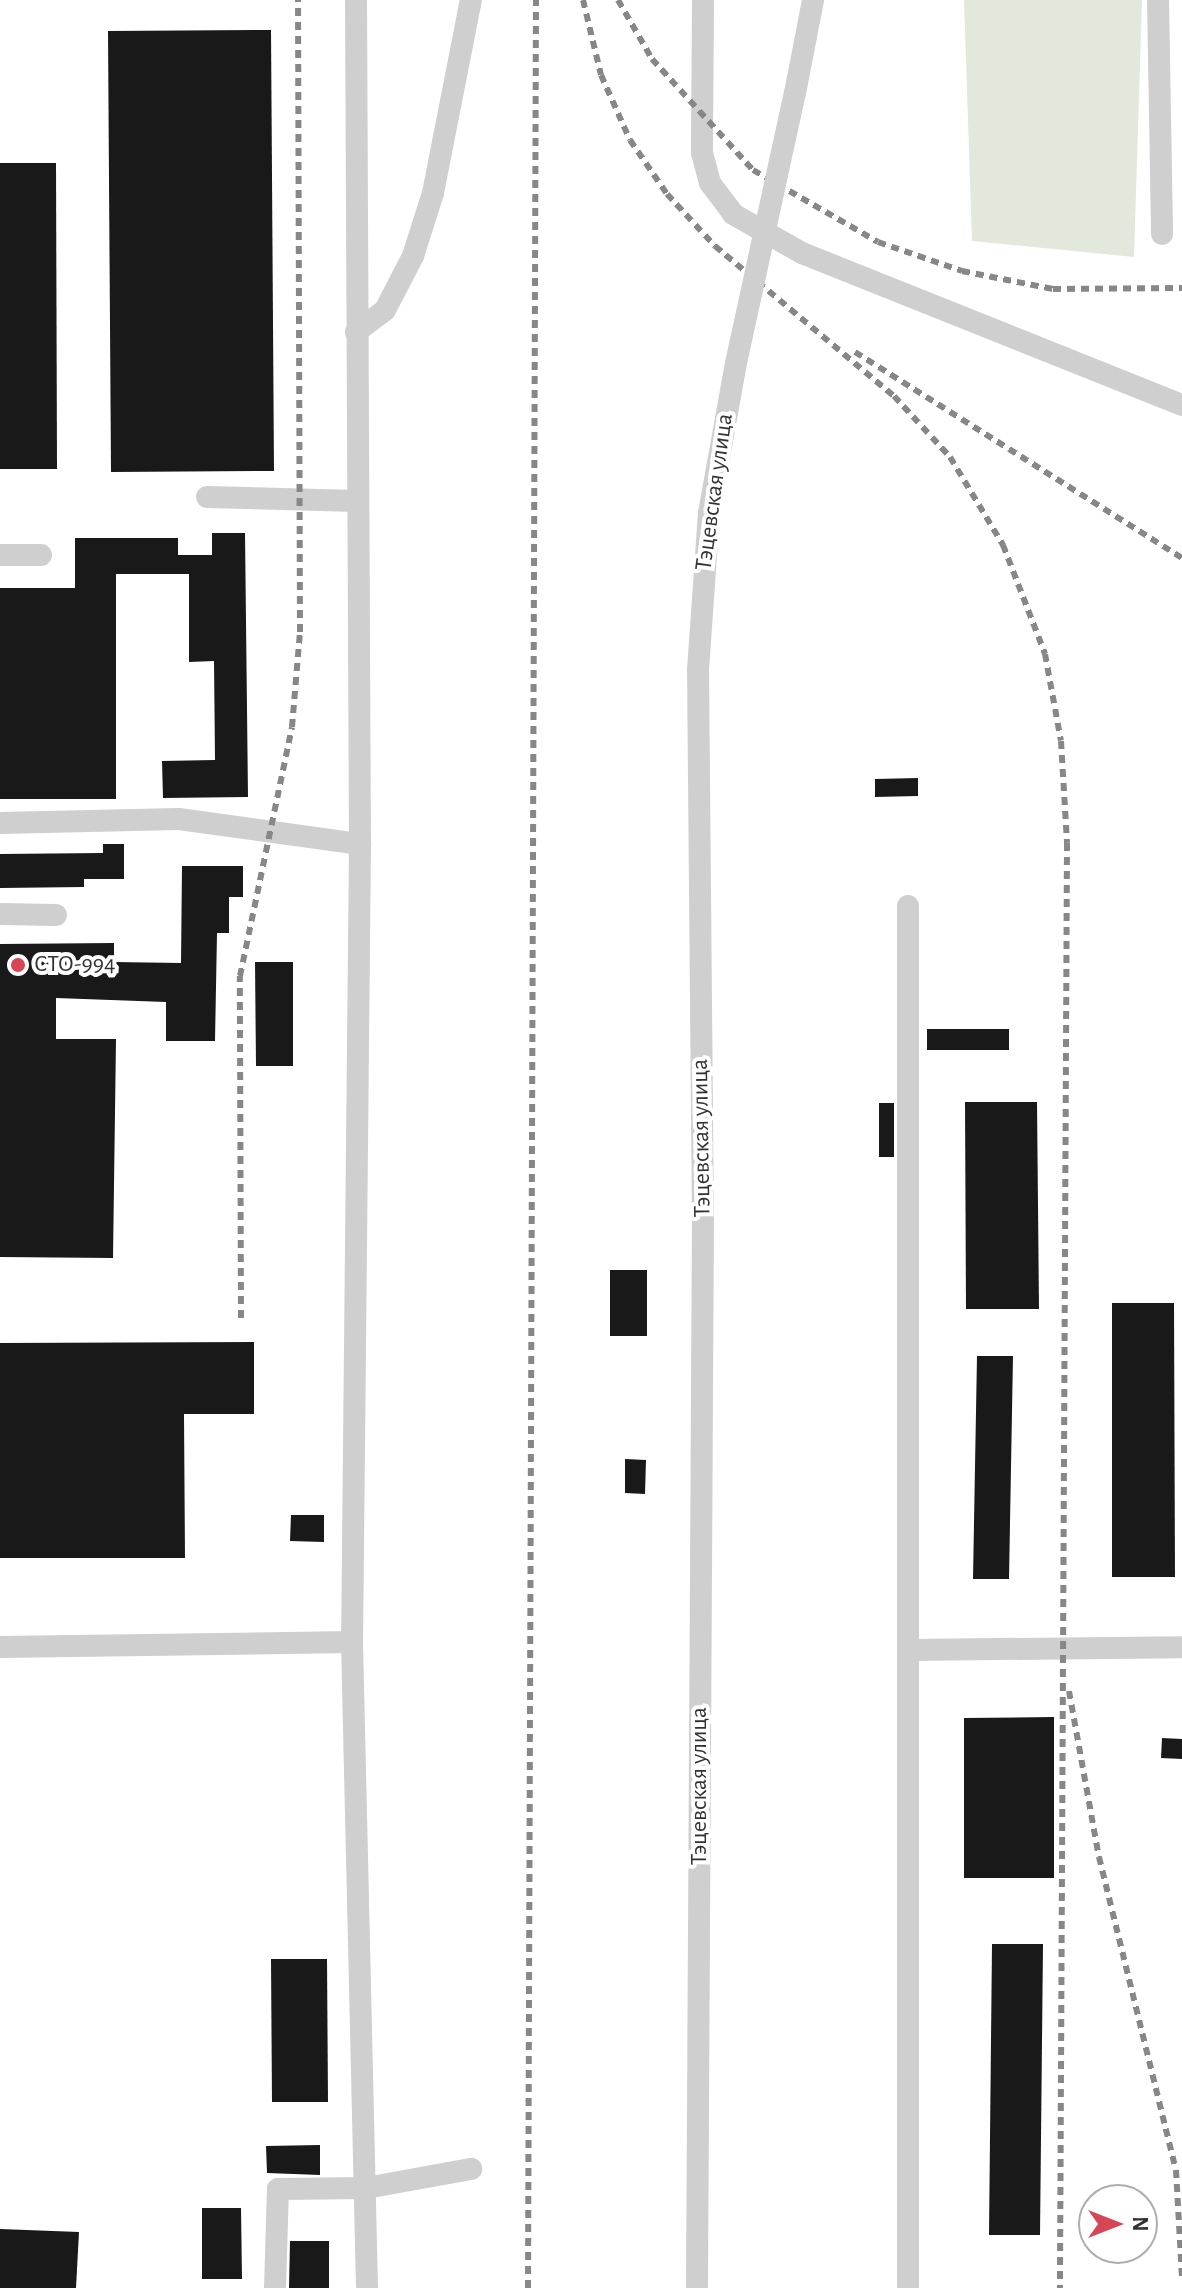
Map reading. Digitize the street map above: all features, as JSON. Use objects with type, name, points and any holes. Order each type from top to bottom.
[{"type":"street","points":[[356,0],[360,844],[352,1642],[367,2288]]},
{"type":"street","points":[[356,332],[385,310],[413,256],[437,178],[471,0]]},
{"type":"street","points":[[703,0],[702,153],[710,183],[733,214],[802,253],[1182,405]]},
{"type":"street","name":"Тэцевская улица","points":[[697,2288],[703,1258],[698,670],[709,513],[736,363],[813,0]]},
{"type":"street","points":[[1158,0],[1162,234]]},
{"type":"street","points":[[207,497],[357,501]]},
{"type":"street","points":[[0,555],[41,555]]},
{"type":"street","points":[[0,823],[179,819],[360,844]]},
{"type":"street","points":[[908,906],[908,2288]]},
{"type":"street","points":[[0,914],[56,915]]},
{"type":"street","points":[[0,1647],[352,1642]]},
{"type":"street","points":[[910,1650],[1182,1647]]},
{"type":"street","points":[[275,2288],[278,2189],[366,2188],[471,2169]]},
{"type":"shaded area","points":[[964,0],[1142,0],[1134,257],[972,241]]},
{"type":"building","points":[[271,30],[274,471],[111,472],[108,31]]},
{"type":"building","points":[[0,163],[56,163],[57,469],[0,469]]},
{"type":"building","points":[[212,533],[245,533],[248,797],[163,798],[162,761],[215,760],[214,661],[189,662],[189,574],[116,574],[116,799],[0,799],[0,588],[75,588],[75,538],[178,538],[178,555],[212,555]]},
{"type":"building","points":[[918,778],[918,796],[875,797],[875,779]]},
{"type":"building","points":[[103,844],[124,844],[124,879],[84,879],[84,887],[0,888],[0,854],[103,853]]},
{"type":"building","points":[[182,866],[243,866],[243,897],[229,897],[229,933],[217,933],[215,1041],[166,1041],[166,1002],[56,998],[56,1039],[116,1039],[113,1258],[0,1257],[0,944],[114,943],[114,962],[181,963]]},
{"type":"building","points":[[255,962],[293,962],[293,1066],[256,1066]]},
{"type":"building","points":[[927,1029],[1009,1029],[1009,1050],[927,1050]]},
{"type":"building","points":[[965,1102],[1037,1102],[1039,1309],[966,1309]]},
{"type":"building","points":[[879,1103],[894,1103],[894,1157],[879,1157]]},
{"type":"building","points":[[610,1270],[647,1270],[647,1336],[610,1336]]},
{"type":"building","points":[[1112,1303],[1174,1303],[1175,1577],[1112,1577]]},
{"type":"building","points":[[254,1342],[254,1414],[184,1414],[185,1558],[0,1558],[0,1343]]},
{"type":"building","points":[[977,1356],[1013,1356],[1009,1579],[973,1579]]},
{"type":"building","points":[[625,1459],[646,1460],[645,1494],[625,1493]]},
{"type":"building","points":[[291,1515],[324,1515],[324,1542],[290,1541]]},
{"type":"building","points":[[1054,1717],[1054,1878],[964,1878],[964,1718]]},
{"type":"building","points":[[1162,1738],[1182,1739],[1182,1759],[1161,1758]]},
{"type":"building","points":[[992,1944],[1043,1944],[1040,2235],[989,2235]]},
{"type":"building","points":[[271,1959],[327,1959],[328,2102],[272,2102]]},
{"type":"building","points":[[320,2145],[320,2175],[267,2173],[266,2146]]},
{"type":"building","points":[[202,2208],[241,2208],[242,2279],[202,2279]]},
{"type":"building","points":[[0,2229],[79,2232],[76,2288],[0,2288]]},
{"type":"building","points":[[290,2241],[329,2241],[329,2288],[289,2288]]},
{"type":"railway","points":[[241,1318],[240,976],[292,727],[300,632],[298,0]]},
{"type":"railway","points":[[528,2288],[536,0]]},
{"type":"railway","points":[[583,0],[601,75],[630,140],[667,194],[715,246],[894,396],[950,457],[1003,545],[1045,654],[1061,741],[1067,843],[1060,2288]]},
{"type":"railway","points":[[618,0],[652,59],[753,170],[878,242],[962,271],[1053,289],[1182,288]]},
{"type":"railway","points":[[855,352],[1182,558]]},
{"type":"railway","points":[[1069,1691],[1099,1857],[1176,2170],[1182,2278]]},
{"type":"place","name":"СТО-994","points":[[18,965]]}]
